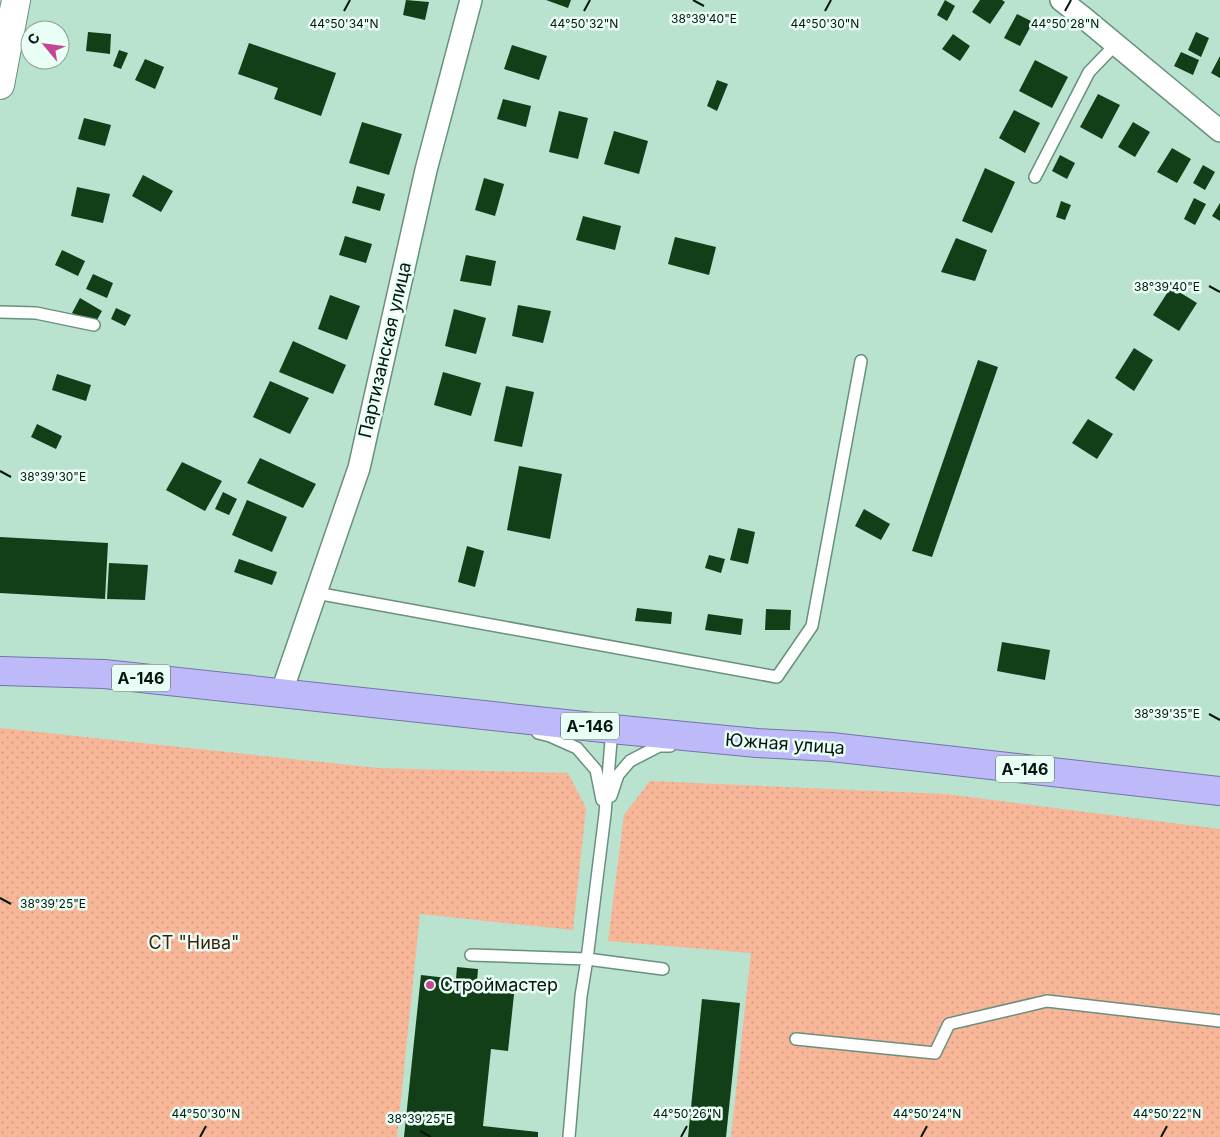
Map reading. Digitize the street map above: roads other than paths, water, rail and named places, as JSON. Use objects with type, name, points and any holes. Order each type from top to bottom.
[{"type":"highway","name":"А-146","points":[[0,671],[104,674],[349,701]]},
{"type":"highway","name":"Южная улица","points":[[349,701],[757,743],[831,747],[1220,791]]},
{"type":"street","points":[[0,85],[16,0]]},
{"type":"street","name":"Партизанская улица","points":[[281,694],[359,468],[426,170],[471,0]]},
{"type":"street","points":[[1072,2],[1116,44],[1220,131]]},
{"type":"lane","points":[[1035,177],[1089,72],[1116,44]]},
{"type":"lane","points":[[0,312],[36,313],[94,325]]},
{"type":"lane","points":[[316,593],[777,677],[812,626],[861,361]]},
{"type":"lane","points":[[349,701],[550,736],[577,748],[596,770],[605,814]]},
{"type":"lane","points":[[569,1137],[580,996],[587,959],[605,814],[612,729]]},
{"type":"lane","points":[[605,814],[618,775],[630,761],[659,746],[831,747]]},
{"type":"lane","points":[[471,955],[587,959],[663,969]]},
{"type":"lane","points":[[796,1039],[935,1053],[949,1024],[1047,1001],[1220,1021]]},
{"type":"place","name":"Строймастер","points":[[430,985]]},
{"type":"park label","name":"СТ \"Нива\"","points":[[194,943]]}]
